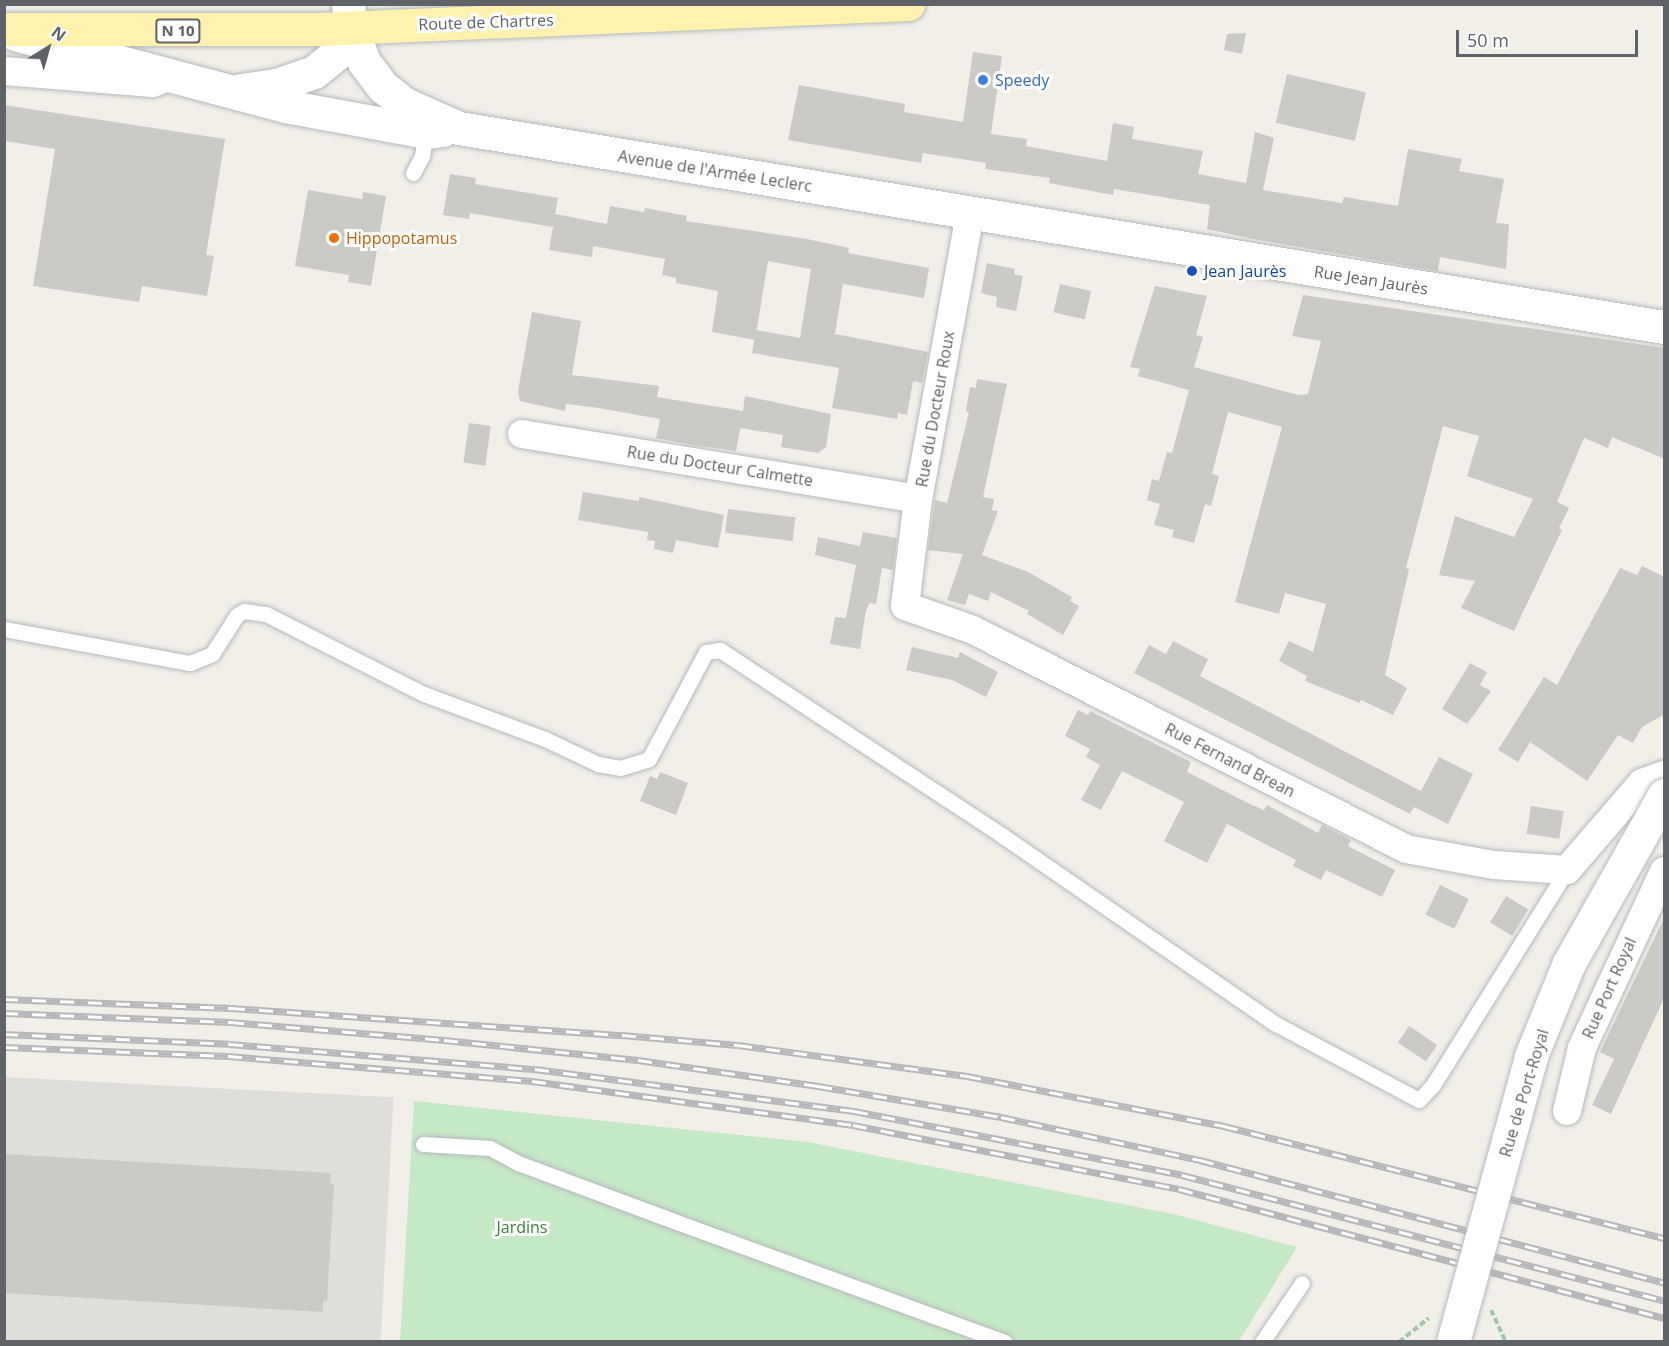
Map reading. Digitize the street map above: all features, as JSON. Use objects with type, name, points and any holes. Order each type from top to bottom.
[{"type":"main road","name":"Route de Chartres","points":[[4,30],[171,32],[349,16],[908,4]]},
{"type":"street","name":"Avenue de l'Armée Leclerc","points":[[234,92],[276,85],[314,72],[336,54],[349,16]]},
{"type":"street","name":"Avenue de l'Armée Leclerc","points":[[349,16],[364,62],[383,87],[426,124]]},
{"type":"street","name":"Avenue de l'Armée Leclerc","points":[[4,30],[285,106],[459,128],[970,214]]},
{"type":"street","name":"Avenue de l'Armée Leclerc","points":[[4,71],[153,83],[171,76]]},
{"type":"street","name":"Rue Jean Jaurès","points":[[970,214],[1665,327]]},
{"type":"street","name":"Rue du Docteur Roux","points":[[905,606],[918,498],[970,214]]},
{"type":"street","name":"Rue du Docteur Calmette","points":[[522,434],[918,498]]},
{"type":"street","name":"Rue Fernand Brean","points":[[905,606],[973,630],[1406,849],[1494,865],[1567,870]]},
{"type":"street","points":[[1567,870],[1642,783],[1665,775]]},
{"type":"street","name":"Rue de Port-Royal","points":[[1453,1341],[1531,1056],[1569,963],[1665,795]]},
{"type":"street","name":"Rue Port Royal","points":[[1567,1111],[1582,1048],[1665,870]]},
{"type":"lane","points":[[413,173],[422,156],[426,124]]},
{"type":"lane","points":[[4,629],[189,663],[212,654],[237,615],[244,611],[266,614],[424,694],[545,739],[598,764],[620,768],[649,759],[706,652],[720,650],[1003,836],[1276,1024],[1419,1101],[1433,1085],[1567,870]]},
{"type":"lane","points":[[423,1144],[490,1148],[518,1163],[1005,1341]]},
{"type":"lane","points":[[1262,1341],[1302,1283]]},
{"type":"path","points":[[1487,1304],[1506,1341]]},
{"type":"shaded area","points":[[5,1077],[393,1097],[381,1342],[4,1342]]},
{"type":"green space","name":"Jardins","points":[[414,1101],[808,1142],[1173,1214],[1297,1247],[1239,1341],[400,1342]]},
{"type":"building","points":[[1246,33],[1242,54],[1224,50],[1227,34]]},
{"type":"building","points":[[973,52],[1002,56],[991,134],[1027,139],[1026,146],[1107,161],[1113,123],[1134,127],[1132,139],[1203,151],[1198,174],[1246,183],[1255,132],[1274,138],[1263,190],[1342,203],[1344,197],[1398,206],[1408,149],[1462,159],[1459,171],[1504,179],[1496,223],[1509,224],[1506,269],[1440,257],[1438,271],[1253,239],[1207,229],[1210,205],[1114,189],[1113,195],[1049,183],[1050,178],[985,169],[986,163],[923,153],[921,163],[788,140],[799,85],[905,104],[904,112],[963,122]]},
{"type":"building","points":[[1287,74],[1366,92],[1355,141],[1276,123]]},
{"type":"building","points":[[4,105],[225,139],[206,255],[214,256],[207,296],[142,286],[139,302],[33,286],[55,149],[4,141]]},
{"type":"building","points":[[450,174],[476,178],[475,184],[558,198],[555,214],[607,224],[610,206],[644,212],[645,208],[687,216],[686,221],[807,239],[849,248],[848,253],[929,268],[924,298],[843,284],[835,334],[928,352],[922,383],[913,381],[907,415],[898,413],[897,419],[832,408],[839,368],[752,353],[754,340],[712,332],[718,291],[676,283],[676,278],[662,275],[665,259],[593,246],[592,257],[549,250],[553,227],[470,213],[469,219],[443,215]],"holes":[[[768,261],[811,269],[800,338],[757,330]]]},
{"type":"building","points":[[308,190],[362,199],[363,192],[386,196],[371,286],[348,282],[349,275],[295,266]]},
{"type":"building","points":[[987,263],[1015,269],[1014,274],[1023,276],[1016,311],[996,307],[997,297],[981,293]]},
{"type":"building","points":[[1060,284],[1091,291],[1085,319],[1053,312]]},
{"type":"building","points":[[1155,286],[1207,296],[1196,335],[1203,337],[1194,367],[1298,395],[1308,394],[1321,341],[1292,336],[1303,295],[1665,348],[1665,459],[1612,437],[1608,448],[1584,438],[1557,502],[1569,508],[1559,528],[1562,530],[1514,631],[1461,608],[1475,581],[1439,575],[1455,516],[1514,537],[1533,499],[1467,476],[1479,436],[1443,426],[1406,568],[1409,569],[1385,675],[1407,688],[1393,715],[1361,700],[1360,703],[1305,681],[1307,676],[1279,661],[1289,641],[1313,652],[1326,604],[1285,593],[1279,614],[1235,602],[1282,427],[1228,412],[1212,474],[1219,476],[1211,506],[1205,504],[1194,543],[1172,537],[1174,530],[1154,525],[1160,504],[1147,500],[1152,479],[1159,481],[1167,452],[1172,453],[1189,390],[1138,376],[1140,369],[1130,367]]},
{"type":"building","points":[[532,312],[581,321],[572,375],[659,386],[657,397],[743,411],[745,396],[831,414],[826,447],[818,453],[781,447],[783,435],[740,428],[736,451],[693,445],[656,438],[660,419],[566,404],[565,411],[520,401],[518,391]]},
{"type":"building","points":[[977,379],[1007,384],[983,497],[994,499],[992,510],[998,511],[982,555],[1028,572],[1072,597],[1070,601],[1079,606],[1063,635],[1027,614],[1029,611],[991,592],[988,601],[969,594],[965,605],[947,600],[963,554],[928,550],[935,500],[947,503],[969,412],[966,411],[970,387],[976,388]]},
{"type":"building","points":[[469,423],[491,426],[485,466],[463,463]]},
{"type":"building","points":[[583,492],[639,501],[639,497],[724,515],[718,548],[676,540],[673,553],[654,549],[655,541],[647,540],[648,532],[578,520]]},
{"type":"building","points":[[728,509],[795,517],[793,541],[725,533]]},
{"type":"building","points":[[863,532],[897,538],[893,570],[882,568],[876,604],[870,603],[866,610],[860,649],[830,644],[835,617],[846,618],[856,565],[815,555],[818,537],[860,546]]},
{"type":"building","points":[[1642,566],[1665,577],[1665,714],[1642,727],[1633,743],[1618,735],[1587,781],[1530,742],[1518,762],[1498,750],[1544,677],[1557,685],[1620,568],[1637,575]]},
{"type":"building","points":[[1173,641],[1208,659],[1200,676],[1421,791],[1439,757],[1473,774],[1448,824],[1414,807],[1410,814],[1134,673],[1149,645],[1166,654]]},
{"type":"building","points":[[912,647],[958,658],[960,652],[998,672],[986,697],[952,680],[906,670]]},
{"type":"building","points":[[1470,663],[1487,672],[1480,685],[1491,691],[1467,724],[1442,709]]},
{"type":"building","points":[[1078,710],[1088,715],[1090,711],[1191,762],[1187,772],[1250,804],[1264,810],[1267,805],[1318,833],[1322,825],[1351,840],[1348,846],[1395,870],[1382,897],[1326,870],[1321,880],[1293,866],[1296,860],[1227,824],[1207,863],[1164,841],[1184,802],[1122,771],[1101,810],[1081,800],[1100,765],[1086,757],[1090,749],[1065,736]]},
{"type":"building","points":[[660,772],[688,783],[676,815],[640,801],[650,776],[657,779]]},
{"type":"building","points":[[1531,806],[1564,811],[1559,839],[1527,834]]},
{"type":"building","points":[[1440,885],[1469,899],[1454,929],[1426,915]]},
{"type":"building","points":[[1506,896],[1528,909],[1512,936],[1490,923]]},
{"type":"building","points":[[1665,916],[1665,996],[1611,1114],[1592,1105],[1614,1059],[1600,1052]]},
{"type":"building","points":[[1409,1026],[1437,1045],[1426,1062],[1398,1043]]},
{"type":"building","points":[[4,1154],[331,1173],[330,1183],[334,1184],[327,1301],[323,1301],[323,1312],[4,1293]]},
{"type":"railway","points":[[4,999],[231,1008],[622,1035],[738,1045],[967,1076],[1224,1126],[1664,1238]]},
{"type":"railway","points":[[4,1013],[230,1022],[444,1040],[638,1060],[818,1086],[1001,1117],[1200,1160],[1664,1283]]},
{"type":"railway","points":[[4,1034],[229,1044],[535,1069],[854,1111],[1182,1175],[1664,1301]]},
{"type":"railway","points":[[4,1047],[228,1056],[532,1081],[853,1125],[1179,1189],[1664,1318]]},
{"type":"place","name":"Speedy","points":[[983,80]]},
{"type":"place","name":"Hippopotamus","points":[[334,238]]},
{"type":"place","name":"Jean Jaurès","points":[[1192,271]]}]
